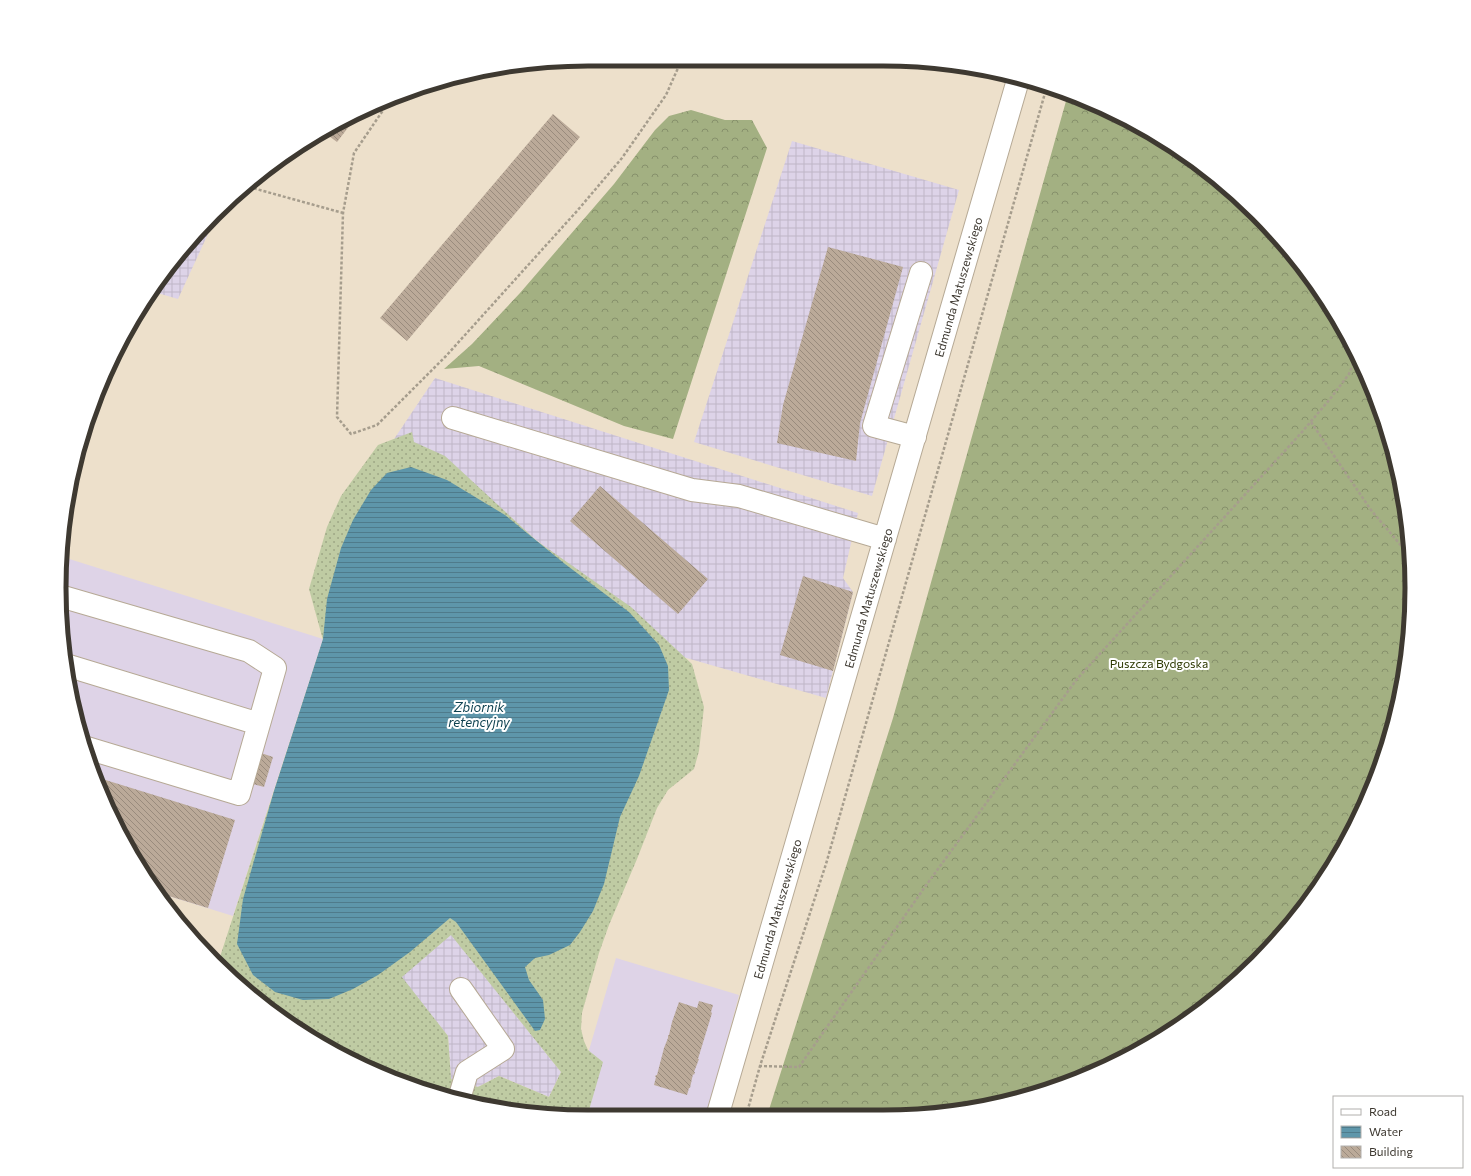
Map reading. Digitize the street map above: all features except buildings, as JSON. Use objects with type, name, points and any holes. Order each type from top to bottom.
[{"type":"street","name":"Edmunda Matuszewskiego","points":[[719,1110],[1017,84]]},
{"type":"street","points":[[915,437],[874,426],[921,273]]},
{"type":"street","points":[[453,418],[692,490],[739,496],[885,539]]},
{"type":"street","points":[[66,598],[250,651],[275,668],[239,794],[92,750]]},
{"type":"street","points":[[72,667],[259,724]]},
{"type":"street","points":[[461,989],[503,1049],[467,1072],[461,1094]]},
{"type":"path","points":[[385,107],[354,153],[343,213],[337,417],[350,434],[377,425],[446,356],[567,222],[622,158],[666,95],[679,66]]},
{"type":"path","points":[[748,1110],[760,1066],[828,856],[1045,92]]},
{"type":"path","points":[[253,188],[343,213]]},
{"type":"path","points":[[733,1060],[760,1066],[799,1067],[927,884],[1077,678],[1311,422],[1348,374],[1353,362]]},
{"type":"path","points":[[1311,422],[1371,510],[1403,548]]},
{"type":"shaded area","points":[[792,141],[959,190],[872,496],[694,442]]},
{"type":"shaded area","points":[[211,228],[178,299],[158,293],[174,270]]},
{"type":"shaded area","points":[[435,378],[858,513],[843,578],[853,592],[826,698],[683,657],[436,460],[386,451]]},
{"type":"shaded area","points":[[67,558],[323,639],[233,916],[166,895],[136,849],[120,819],[94,756],[76,690],[70,656],[67,622]]},
{"type":"shaded area","points":[[451,934],[561,1072],[549,1097],[499,1076],[478,1087],[451,1079],[448,1036],[401,977]]},
{"type":"shaded area","points":[[616,958],[739,995],[709,1110],[572,1110]]},
{"type":"green space","name":"Puszcza Bydgoska","points":[[1066,100],[1114,120],[1144,136],[1201,174],[1227,196],[1252,219],[1297,270],[1335,327],[1351,357],[1377,420],[1395,486],[1401,520],[1405,588],[1404,622],[1401,656],[1387,723],[1365,788],[1351,819],[1317,878],[1297,906],[1252,957],[1201,1002],[1173,1022],[1114,1056],[1083,1070],[1051,1082],[985,1100],[951,1106],[917,1109],[769,1110],[893,718]]},
{"type":"green space","points":[[691,110],[725,120],[752,120],[767,148],[673,439],[624,426],[479,366],[444,369],[472,344],[520,293],[614,184],[655,130],[669,116]]},
{"type":"green space","name":"Zbiornik retencyjny","points":[[412,432],[414,442],[445,456],[537,541],[631,607],[692,664],[704,707],[699,751],[694,769],[668,790],[657,808],[609,925],[599,953],[582,1013],[581,1029],[584,1041],[588,1050],[603,1062],[589,1110],[520,1106],[471,1096],[474,1086],[478,1087],[499,1076],[549,1097],[561,1072],[451,935],[402,977],[448,1036],[451,1079],[454,1080],[449,1091],[388,1070],[327,1040],[270,1002],[220,958],[323,640],[309,589],[327,527],[341,496],[378,445]]},
{"type":"water","name":"Zbiornik retencyjny","points":[[411,467],[447,480],[505,515],[565,564],[629,612],[659,645],[668,666],[669,690],[639,776],[620,817],[604,884],[593,911],[570,945],[549,955],[535,958],[525,967],[529,980],[543,1000],[545,1019],[540,1030],[535,1031],[456,922],[450,918],[410,952],[378,975],[353,989],[329,999],[303,1000],[275,992],[253,975],[237,944],[243,899],[274,791],[323,639],[327,599],[341,548],[353,520],[371,490],[387,473]]}]
